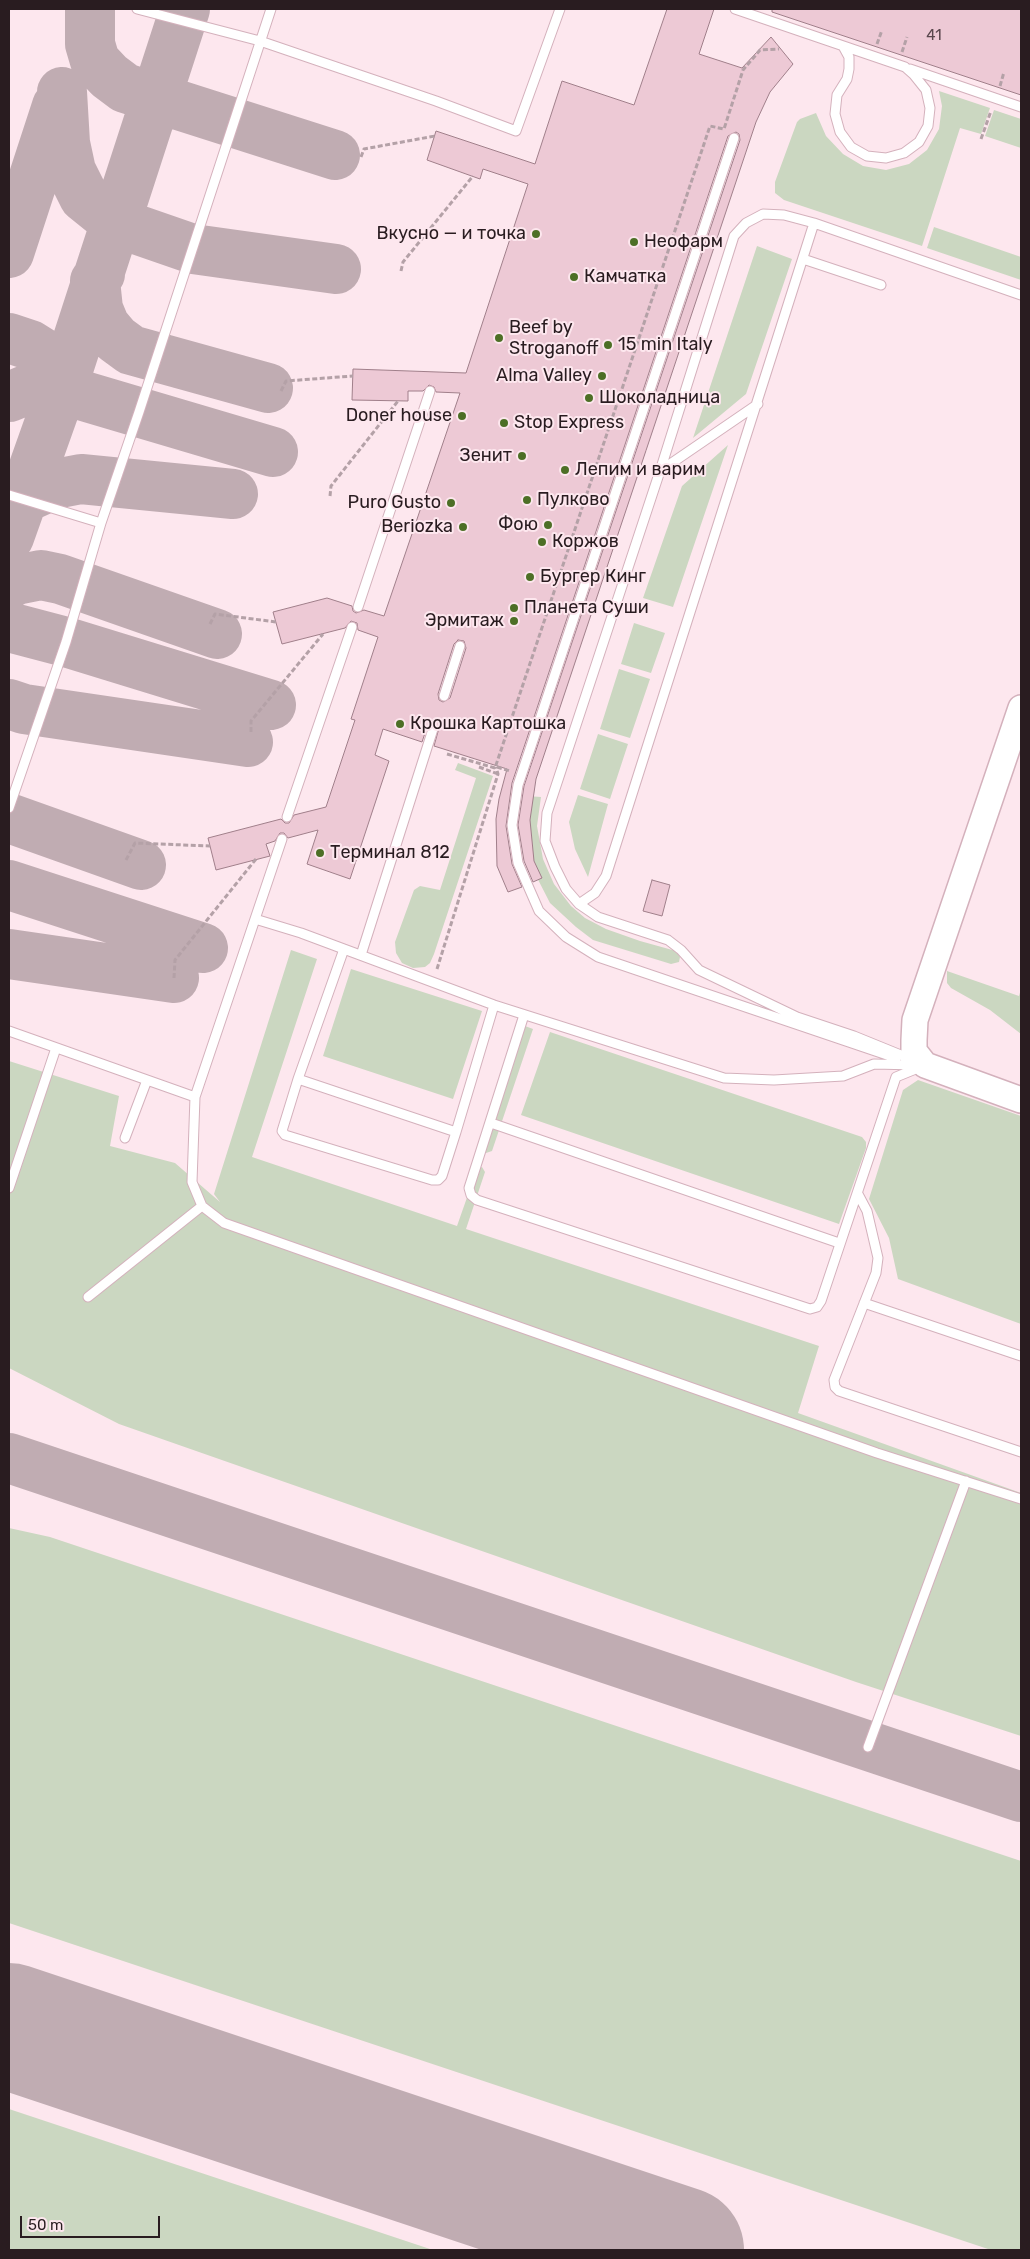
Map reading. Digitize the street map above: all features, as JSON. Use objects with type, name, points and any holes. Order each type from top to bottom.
[{"type":"street","points":[[1021,708],[915,1020],[914,1051],[925,1065],[1021,1100]]},
{"type":"lane","points":[[137,9],[260,41],[436,101],[516,131],[560,9]]},
{"type":"lane","points":[[9,808],[66,642],[101,523],[271,9]]},
{"type":"lane","points":[[735,9],[1021,107]]},
{"type":"lane","points":[[843,46],[849,57],[849,69],[847,79],[837,95],[835,114],[840,132],[851,147],[867,156],[886,158],[904,154],[919,142],[928,126],[930,108],[926,90],[905,67]]},
{"type":"lane","points":[[734,138],[518,785],[512,825],[518,863],[540,911],[566,937],[598,957],[884,1055],[925,1065]]},
{"type":"lane","points":[[925,1065],[854,1036],[797,1017],[700,970],[681,950],[668,940],[598,917],[579,904],[566,889],[555,867],[545,841],[547,813],[660,471],[734,236],[746,223],[763,214],[784,215],[814,223],[1021,295]]},
{"type":"lane","points":[[579,904],[595,893],[606,876],[684,625],[758,404],[814,223]]},
{"type":"lane","points":[[803,259],[881,285]]},
{"type":"lane","points":[[358,607],[430,391]]},
{"type":"lane","points":[[660,471],[758,404]]},
{"type":"lane","points":[[9,495],[101,523]]},
{"type":"lane","points":[[287,817],[352,627]]},
{"type":"lane","points":[[444,696],[460,646]]},
{"type":"lane","points":[[361,955],[433,729]]},
{"type":"lane","points":[[282,839],[195,1097],[192,1182],[202,1206],[224,1223],[877,1453],[1021,1499]]},
{"type":"lane","points":[[255,919],[301,932],[494,1005],[724,1078],[774,1080],[844,1076],[874,1064],[925,1065]]},
{"type":"lane","points":[[344,949],[283,1125],[282,1131],[285,1135],[438,1180],[442,1176],[494,1005]]},
{"type":"lane","points":[[524,1015],[469,1188],[471,1195],[477,1200],[810,1309],[817,1307],[821,1301],[896,1077],[925,1065]]},
{"type":"lane","points":[[9,1031],[195,1097]]},
{"type":"lane","points":[[9,1188],[56,1048]]},
{"type":"lane","points":[[298,1079],[456,1132]]},
{"type":"lane","points":[[125,1138],[147,1080]]},
{"type":"lane","points":[[491,1123],[839,1243]]},
{"type":"lane","points":[[858,1194],[867,1211],[878,1258],[876,1273],[834,1380],[834,1386],[839,1391],[1021,1452]]},
{"type":"lane","points":[[88,1297],[202,1206]]},
{"type":"lane","points":[[864,1303],[1021,1356]]},
{"type":"lane","points":[[868,1747],[966,1481]]},
{"type":"path","points":[[447,754],[495,768],[710,126],[724,129],[743,70],[760,50],[779,49]]},
{"type":"path","points":[[981,139],[992,109]]},
{"type":"path","points":[[361,157],[364,149],[435,136]]},
{"type":"path","points":[[400,271],[403,262],[473,176]]},
{"type":"path","points":[[281,391],[286,381],[353,376]]},
{"type":"path","points":[[330,496],[331,486],[398,400]]},
{"type":"path","points":[[210,624],[216,614],[276,622]]},
{"type":"path","points":[[251,732],[251,721],[323,634]]},
{"type":"path","points":[[433,982],[498,774],[496,767],[514,772]]},
{"type":"path","points":[[479,768],[498,774]]},
{"type":"path","points":[[126,860],[135,843],[210,846]]},
{"type":"path","points":[[174,978],[174,960],[256,859]]},
{"type":"green space","points":[[939,91],[990,108],[981,134],[960,128],[922,246],[784,200],[775,193],[775,182],[797,122],[800,119],[816,113],[826,136],[843,154],[863,166],[886,170],[909,164],[927,150],[939,129],[942,106]]},
{"type":"green space","points":[[994,110],[1021,119],[1021,148],[985,136]]},
{"type":"green space","points":[[934,227],[1021,257],[1021,280],[927,248]]},
{"type":"green space","points":[[757,246],[792,259],[746,394],[693,438]]},
{"type":"green space","points":[[728,445],[673,607],[643,598],[682,486]]},
{"type":"green space","points":[[634,623],[665,633],[651,673],[621,664]]},
{"type":"green space","points":[[619,669],[650,679],[630,738],[600,729]]},
{"type":"green space","points":[[598,734],[628,744],[610,799],[580,789]]},
{"type":"green space","points":[[458,763],[493,776],[434,954],[430,963],[425,967],[413,968],[402,963],[396,953],[395,942],[414,890],[420,886],[440,890],[476,778],[455,770]]},
{"type":"green space","points":[[578,795],[608,804],[588,877],[575,849],[569,822]]},
{"type":"green space","points":[[527,796],[541,797],[537,826],[543,859],[554,884],[571,906],[585,918],[606,929],[676,951],[680,957],[679,962],[671,964],[593,940],[550,903],[529,862]]},
{"type":"green space","points":[[291,950],[317,959],[252,1157],[457,1226],[477,1169],[482,1167],[485,1172],[466,1229],[819,1346],[798,1413],[1021,1493],[1021,1736],[856,1682],[119,1424],[9,1368],[9,1061],[119,1096],[110,1146],[175,1163],[220,1202],[214,1194]]},
{"type":"green space","points":[[351,969],[482,1011],[453,1099],[323,1056]]},
{"type":"green space","points":[[947,971],[1019,996],[1021,989],[1021,1034],[990,1010],[951,988],[947,983]]},
{"type":"green space","points":[[525,1026],[533,1029],[492,1151],[486,1153],[484,1151]]},
{"type":"green space","points":[[550,1032],[862,1137],[866,1142],[866,1148],[839,1224],[521,1115]]},
{"type":"green space","points":[[918,1080],[1021,1116],[1021,1324],[898,1279],[889,1238],[869,1199],[903,1090]]},
{"type":"green space","points":[[9,1528],[50,1537],[1021,1861],[1021,2250],[991,2250],[9,1923]]},
{"type":"green space","points":[[9,2109],[433,2250],[9,2250]]},
{"type":"building","name":"Пулково","points":[[667,9],[714,9],[699,54],[742,68],[771,37],[793,64],[770,92],[756,122],[536,779],[530,820],[534,861],[542,878],[533,882],[524,861],[518,825],[524,786],[740,140],[739,134],[736,132],[728,136],[512,783],[506,826],[512,864],[522,887],[508,892],[497,866],[496,819],[507,769],[434,746],[439,728],[434,723],[427,727],[422,742],[383,729],[375,755],[389,761],[350,879],[307,864],[318,830],[288,838],[284,833],[280,833],[275,841],[266,844],[270,856],[216,870],[208,838],[281,819],[285,823],[289,823],[294,815],[326,807],[355,720],[351,719],[378,637],[358,630],[357,623],[351,621],[345,628],[282,644],[273,612],[327,598],[352,606],[353,611],[356,613],[364,610],[384,616],[460,393],[436,392],[434,387],[429,385],[423,391],[408,391],[408,401],[352,400],[353,369],[466,373],[528,184],[483,169],[480,179],[427,160],[436,131],[535,164],[562,81],[634,105]],"holes":[[[458,640],[464,641],[466,648],[450,698],[443,702],[439,700],[438,694],[454,644]]]},
{"type":"building","points":[[772,9],[1021,9],[1021,95],[772,12]]},
{"type":"building","points":[[652,880],[670,885],[662,916],[643,911]]},
{"type":"taxiway","points":[[90,9],[90,44],[95,61],[109,76],[125,88],[335,155]]},
{"type":"taxiway","points":[[9,537],[62,388],[185,9]]},
{"type":"taxiway","points":[[62,92],[65,143],[71,171],[84,197],[115,222],[193,249],[336,269]]},
{"type":"taxiway","points":[[9,253],[57,106]]},
{"type":"taxiway","points":[[100,274],[95,281],[98,309],[105,326],[116,339],[131,350],[268,388]]},
{"type":"taxiway","points":[[9,338],[30,345],[46,355],[58,376],[62,388]]},
{"type":"taxiway","points":[[9,397],[31,388],[50,386],[273,452]]},
{"type":"taxiway","points":[[22,499],[55,484],[81,479],[233,494]]},
{"type":"taxiway","points":[[9,584],[16,580],[41,575],[60,579],[217,634]]},
{"type":"taxiway","points":[[9,627],[66,642],[271,705]]},
{"type":"taxiway","points":[[9,704],[24,709],[248,742]]},
{"type":"taxiway","points":[[9,818],[141,865]]},
{"type":"taxiway","points":[[9,885],[203,948]]},
{"type":"taxiway","points":[[9,954],[174,978]]},
{"type":"taxiway","points":[[9,1458],[1021,1797]]},
{"type":"runway","points":[[9,2026],[681,2250]]},
{"type":"place","name":"Вкусно — и точка","points":[[536,234]]},
{"type":"place","name":"Неофарм","points":[[634,242]]},
{"type":"place","name":"Камчатка","points":[[574,277]]},
{"type":"place","name":"Beef by Stroganoff","points":[[499,338]]},
{"type":"place","name":"15 min Italy","points":[[608,345]]},
{"type":"place","name":"Alma Valley","points":[[602,376]]},
{"type":"place","name":"Шоколадница","points":[[589,398]]},
{"type":"place","name":"Doner house","points":[[462,416]]},
{"type":"place","name":"Stop Express","points":[[504,423]]},
{"type":"place","name":"Зенит","points":[[522,456]]},
{"type":"place","name":"Лепим и варим","points":[[565,470]]},
{"type":"place","name":"Пулково","points":[[527,500]]},
{"type":"place","name":"Puro Gusto","points":[[451,503]]},
{"type":"place","name":"Фою","points":[[548,525]]},
{"type":"place","name":"Beriozka","points":[[463,527]]},
{"type":"place","name":"Коржов","points":[[542,542]]},
{"type":"place","name":"Бургер Кинг","points":[[530,577]]},
{"type":"place","name":"Планета Суши","points":[[514,608]]},
{"type":"place","name":"Эрмитаж","points":[[514,621]]},
{"type":"place","name":"Крошка Картошка","points":[[400,724]]},
{"type":"place","name":"Терминал 812","points":[[320,853]]}]
